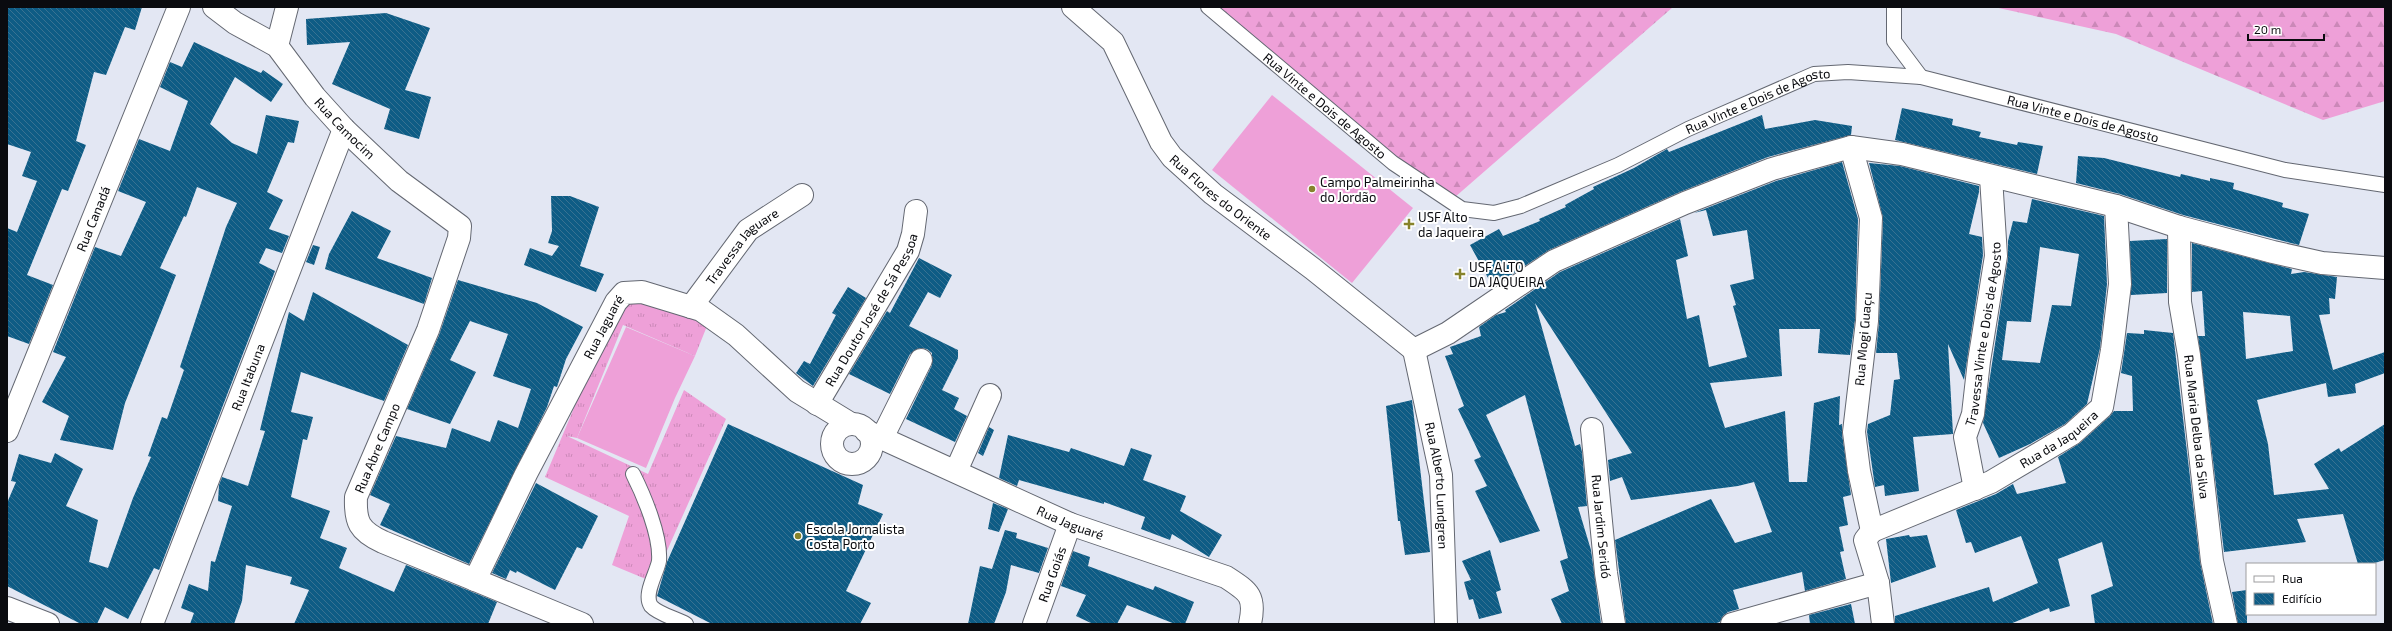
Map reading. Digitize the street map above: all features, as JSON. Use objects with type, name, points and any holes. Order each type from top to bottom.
[{"type":"street","name":"Rua Canadá","points":[[7,431],[179,7]]},
{"type":"street","name":"Rua Camocim","points":[[214,7],[235,23],[277,46],[315,97],[344,129],[399,181],[460,226],[459,238],[452,255]]},
{"type":"street","points":[[277,46],[287,7]]},
{"type":"street","name":"Rua Flores do Oriente","points":[[1073,7],[1113,42],[1161,142],[1172,158],[1213,194],[1313,269],[1414,350]]},
{"type":"street","name":"Rua Itabuna","points":[[152,624],[344,129]]},
{"type":"street","points":[[1414,350],[1448,333],[1554,260],[1685,203],[1772,169],[1851,147],[1902,154],[1991,177],[2116,206],[2179,227],[2322,262],[2385,268]]},
{"type":"street","name":"Rua Mogi Guaçu","points":[[1851,147],[1871,218],[1867,321],[1854,432],[1859,471],[1872,531]]},
{"type":"street","name":"Travessa Vinte e Dois de Agosto","points":[[1974,489],[1965,437],[1973,414],[1978,361],[1996,256],[1991,177]]},
{"type":"street","name":"Travessa Jaguare","points":[[691,307],[748,230],[802,195]]},
{"type":"street","name":"Rua da Jaqueira","points":[[1872,531],[1990,482],[2072,434],[2102,407],[2112,350],[2120,284],[2116,206]]},
{"type":"street","name":"Rua Doutor José de Sá Pessoa","points":[[817,404],[908,251],[913,234],[916,211]]},
{"type":"street","name":"Rua Maria Delba da Silva","points":[[2179,227],[2180,302],[2189,355],[2212,561],[2226,624]]},
{"type":"street","name":"Rua Abre Campo","points":[[452,255],[428,330],[356,497],[355,515],[359,526],[373,538],[582,624]]},
{"type":"street","name":"Rua Jaguaré","points":[[475,580],[526,474],[616,302],[624,293],[642,292],[691,307],[712,318],[736,335],[797,391],[817,404],[866,431],[1070,524],[1226,577],[1244,589],[1251,597],[1254,607],[1250,624]]},
{"type":"street","name":"Rua Alberto Lundgren","points":[[1414,350],[1441,475],[1446,624]]},
{"type":"street","points":[[866,431],[921,360]]},
{"type":"street","points":[[956,471],[990,395]]},
{"type":"street","name":"Rua Jardim Seridó","points":[[1592,430],[1606,573],[1614,624]]},
{"type":"street","name":"Rua Goiás","points":[[1034,624],[1070,524]]},
{"type":"street","points":[[1872,531],[1865,540],[1878,583],[1882,624]]},
{"type":"street","points":[[1746,622],[1878,583]]},
{"type":"street","points":[[7,608],[48,624]]},
{"type":"lane","name":"Rua Vinte e Dois de Agosto","points":[[1208,7],[1393,162],[1462,209],[1494,213],[1521,206],[1618,165],[1688,129],[1814,74],[1848,72],[1921,77],[2285,170],[2385,185]]},
{"type":"lane","points":[[1894,7],[1894,41],[1921,77]]},
{"type":"lane","points":[[633,474],[643,498],[658,551],[658,562],[649,594],[650,603],[655,609],[686,624]]},
{"type":"green space","points":[[1213,7],[1673,7],[1447,204]]},
{"type":"green space","points":[[1994,7],[2385,7],[2385,101],[2323,120],[2116,34]]},
{"type":"green space","name":"Campo Palmeirinha do Jordão","points":[[1272,95],[1413,208],[1352,283],[1212,170]]},
{"type":"green space","points":[[627,289],[709,321],[695,356],[623,325],[577,438],[567,436],[648,474],[684,390],[726,419],[653,582],[612,565],[629,516],[545,477],[611,320]]},
{"type":"green space","points":[[626,327],[695,356],[675,398],[646,468],[577,438]]},
{"type":"building","points":[[7,7],[142,7],[135,30],[125,27],[106,75],[94,72],[76,141],[86,145],[68,191],[62,189],[27,275],[53,285],[29,344],[7,336],[7,228],[17,232],[37,181],[22,176],[31,152],[7,144]]},
{"type":"building","points":[[386,13],[430,28],[405,90],[431,97],[419,139],[384,129],[390,109],[332,84],[350,42],[307,45],[306,19]]},
{"type":"building","points":[[194,42],[261,73],[263,70],[283,84],[271,102],[235,77],[210,124],[232,143],[257,154],[266,115],[299,121],[294,143],[288,142],[267,192],[283,200],[269,229],[289,236],[282,253],[266,248],[259,263],[275,271],[159,570],[154,568],[128,619],[105,607],[97,624],[81,624],[7,586],[7,503],[16,482],[11,481],[19,454],[51,463],[55,453],[83,469],[66,506],[98,520],[89,562],[108,568],[133,498],[151,457],[148,456],[162,417],[167,419],[184,370],[180,367],[226,227],[237,203],[197,187],[186,217],[184,216],[160,268],[176,275],[125,403],[113,450],[60,440],[69,416],[42,402],[66,357],[53,352],[95,247],[121,256],[146,202],[118,191],[139,139],[170,151],[188,101],[160,87],[170,62],[182,67]]},
{"type":"building","points":[[1902,108],[1953,119],[1952,125],[1981,132],[1979,137],[2017,145],[2018,142],[2043,146],[2037,174],[1895,140]]},
{"type":"building","points":[[1762,115],[1765,129],[1815,120],[1852,126],[1851,135],[1768,157],[1680,192],[1549,250],[1493,287],[1470,245],[1499,229],[1503,236],[1540,221],[1539,219],[1566,207],[1565,205],[1594,189],[1593,187],[1634,168],[1667,149],[1669,152]]},
{"type":"building","points":[[2078,156],[2104,158],[2180,177],[2181,174],[2210,181],[2210,178],[2234,183],[2233,189],[2283,203],[2282,207],[2309,214],[2299,245],[2183,215],[2120,194],[2076,183]]},
{"type":"building","points":[[1842,162],[1858,219],[1855,320],[1850,355],[1818,353],[1820,329],[1779,329],[1782,376],[1710,383],[1725,428],[1785,411],[1789,482],[1807,482],[1814,403],[1840,396],[1839,425],[1842,424],[1842,434],[1851,495],[1843,497],[1848,525],[1839,527],[1844,551],[1840,552],[1846,579],[1805,591],[1802,572],[1733,590],[1739,609],[1728,612],[1723,616],[1720,622],[1713,624],[1626,624],[1615,540],[1711,499],[1735,543],[1772,532],[1754,482],[1738,486],[1631,500],[1622,477],[1610,481],[1608,460],[1632,453],[1535,303],[1575,446],[1580,444],[1582,452],[1587,506],[1578,507],[1591,550],[1601,624],[1562,624],[1551,599],[1569,591],[1560,561],[1568,558],[1525,395],[1486,415],[1540,531],[1500,543],[1475,491],[1487,486],[1474,460],[1481,457],[1458,409],[1464,406],[1445,356],[1453,354],[1450,347],[1481,336],[1479,327],[1496,315],[1506,312],[1505,310],[1560,272],[1680,219],[1688,256],[1676,260],[1687,319],[1699,315],[1709,367],[1747,357],[1733,306],[1736,305],[1730,285],[1754,279],[1747,230],[1713,236],[1706,210],[1694,213],[1776,181]]},
{"type":"building","points":[[1869,163],[1900,166],[1979,186],[1979,192],[1969,234],[1982,237],[1983,255],[1964,380],[1948,344],[1953,434],[1913,437],[1919,491],[1885,496],[1884,485],[1875,487],[1867,432],[1868,424],[1890,415],[1894,380],[1900,379],[1897,353],[1876,353],[1879,322],[1883,218]]},
{"type":"building","points":[[551,196],[570,196],[599,207],[580,266],[604,274],[596,292],[524,265],[530,248],[552,256],[559,246],[548,243],[552,231]]},
{"type":"building","points":[[2032,199],[2104,216],[2107,284],[2100,348],[2087,404],[2065,424],[2030,444],[1999,458],[1983,423],[2008,258],[2008,241],[2013,221],[2027,223]],"holes":[[[2040,247],[2079,254],[2071,306],[2052,305],[2040,363],[2002,360],[2007,321],[2031,322]]]},
{"type":"building","points":[[352,211],[391,231],[377,258],[432,278],[424,304],[325,269],[329,254]]},
{"type":"building","points":[[2167,239],[2167,293],[2131,295],[2130,241]]},
{"type":"building","points":[[2192,243],[2292,269],[2291,274],[2304,272],[2337,277],[2335,299],[2329,298],[2330,314],[2319,315],[2333,370],[2385,352],[2385,373],[2355,384],[2356,393],[2328,397],[2326,383],[2257,400],[2268,444],[2274,495],[2329,489],[2314,464],[2339,448],[2341,452],[2385,424],[2385,560],[2374,563],[2358,563],[2343,514],[2297,519],[2306,542],[2224,552],[2198,336],[2205,336],[2202,291],[2192,292]],"holes":[[[2243,312],[2290,316],[2293,351],[2246,359]]]},
{"type":"building","points":[[313,245],[320,247],[314,265],[306,262]]},
{"type":"building","points":[[919,258],[952,275],[940,298],[928,292],[909,326],[958,350],[958,358],[942,390],[959,398],[954,409],[967,416],[955,442],[906,419],[932,365],[932,353],[927,349],[920,348],[910,354],[890,394],[849,374],[887,311],[890,313]]},
{"type":"building","points":[[458,280],[537,303],[583,327],[566,359],[557,387],[554,386],[547,407],[469,564],[380,525],[390,504],[370,495],[396,436],[446,448],[452,428],[490,442],[498,420],[518,428],[531,389],[493,376],[508,334],[470,321],[450,360],[476,372],[450,424],[407,409],[439,335]]},
{"type":"building","points":[[848,287],[866,298],[813,386],[796,373],[804,361],[810,364],[836,315],[832,313]]},
{"type":"building","points":[[313,292],[408,345],[384,401],[301,372],[291,412],[313,417],[307,440],[303,439],[291,497],[330,511],[320,538],[347,548],[339,568],[394,592],[406,565],[497,602],[488,624],[294,624],[309,590],[290,584],[292,577],[246,565],[242,601],[234,624],[190,624],[194,613],[181,608],[189,584],[208,591],[211,561],[215,562],[232,506],[218,501],[219,485],[222,477],[248,486],[265,431],[260,430],[289,312],[304,321]]},
{"type":"building","points":[[2144,330],[2173,333],[2200,562],[2213,624],[2095,624],[2091,595],[2113,586],[2102,542],[2058,559],[2070,606],[2050,612],[2049,608],[2010,624],[1895,624],[1895,616],[1989,587],[1993,602],[2038,583],[2021,536],[1975,553],[1971,542],[1966,543],[1956,510],[1996,494],[2013,484],[2017,494],[2066,483],[2058,457],[2080,443],[2114,411],[2133,411],[2132,376],[2121,373],[2127,333],[2144,334]]},
{"type":"building","points":[[1412,400],[1430,552],[1405,555],[1400,521],[1398,521],[1386,406]]},
{"type":"building","name":"Escola Jornalista Costa Porto","points":[[728,424],[863,485],[858,504],[883,514],[846,591],[871,603],[860,624],[712,624],[657,596],[667,562]]},
{"type":"building","points":[[989,427],[994,430],[983,456],[978,453]]},
{"type":"building","points":[[1008,435],[1069,452],[1071,448],[1124,466],[1131,448],[1152,455],[1143,480],[1186,496],[1180,511],[1222,535],[1209,557],[1172,534],[1170,540],[1141,529],[1145,517],[1104,502],[1104,504],[1019,480],[1017,486],[999,478]]},
{"type":"building","points":[[536,483],[598,516],[582,549],[577,547],[555,590],[517,571],[516,573],[510,570],[506,579],[492,573]]},
{"type":"building","points":[[993,503],[1008,509],[999,532],[988,529]]},
{"type":"building","points":[[1005,530],[1017,533],[1016,538],[1048,548],[1039,573],[1011,565],[1006,592],[994,624],[968,624],[980,566],[992,569]]},
{"type":"building","points":[[1909,535],[1910,537],[1927,535],[1936,567],[1891,583],[1886,539]]},
{"type":"building","points":[[1490,550],[1501,590],[1496,592],[1502,613],[1479,619],[1473,599],[1469,600],[1464,582],[1471,580],[1462,561]]},
{"type":"building","points":[[1073,551],[1090,557],[1088,566],[1153,590],[1155,586],[1194,602],[1185,624],[1175,624],[1127,605],[1117,624],[1093,624],[1076,616],[1086,595],[1061,586]]},
{"type":"building","points":[[2246,590],[2247,624],[2238,624],[2232,592]]},
{"type":"building","points":[[1851,604],[1855,624],[1810,624],[1809,615]]},
{"type":"place","name":"Campo Palmeirinha do Jordão","points":[[1312,189]]},
{"type":"place","name":"USF Alto da Jaqueira","points":[[1409,224]]},
{"type":"place","name":"USF ALTO DA JAQUEIRA","points":[[1460,274]]},
{"type":"place","name":"Escola Jornalista Costa Porto","points":[[798,536]]}]
